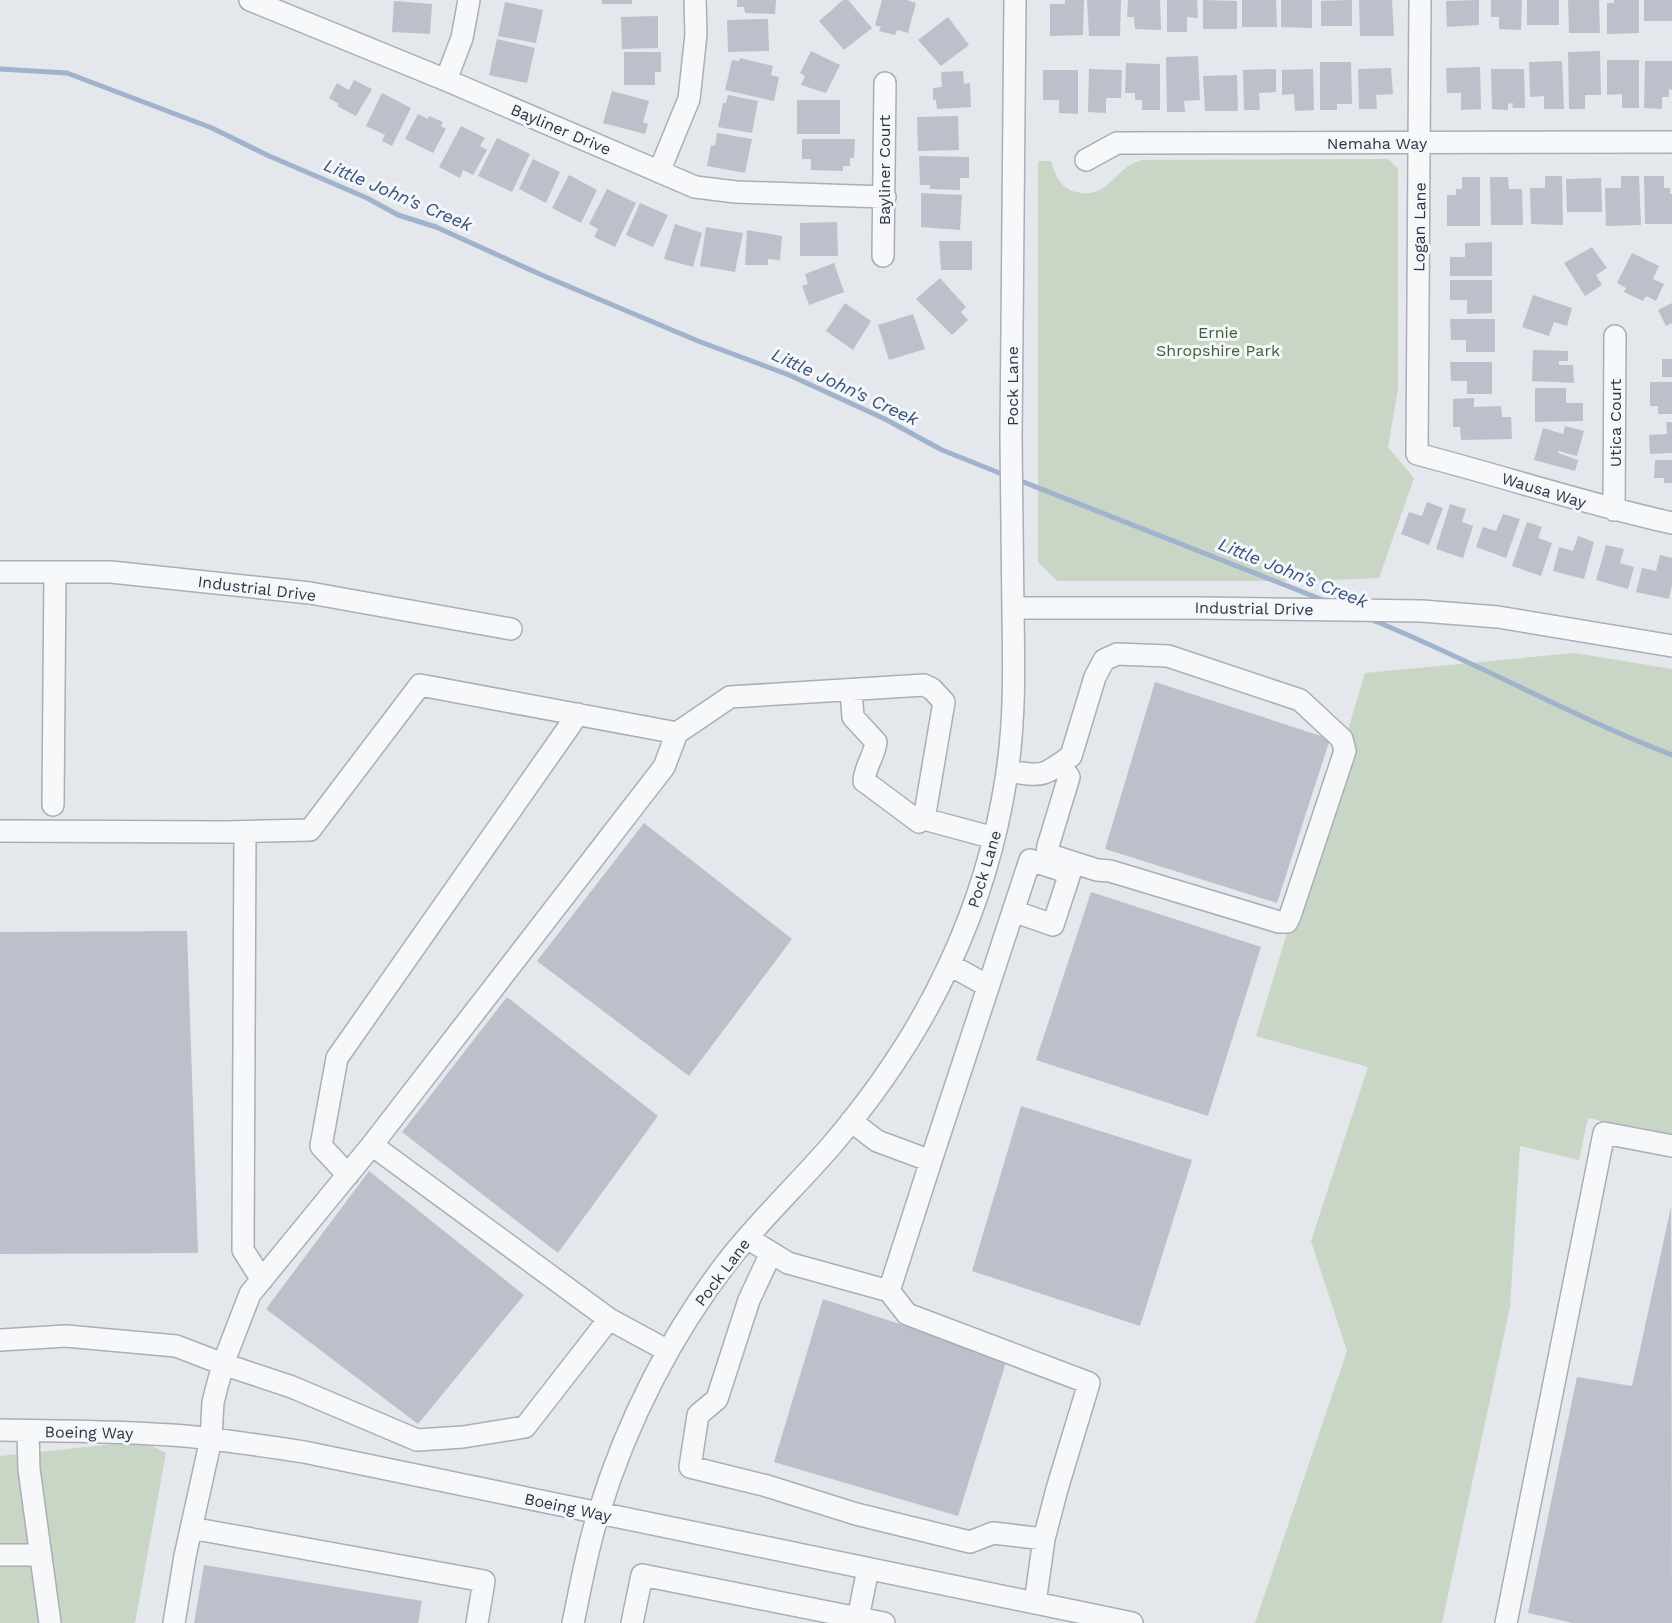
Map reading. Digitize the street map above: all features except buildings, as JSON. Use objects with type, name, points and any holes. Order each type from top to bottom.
[{"type":"street","name":"Bayliner Drive","points":[[250,0],[446,80],[695,187],[714,191],[885,197]]},
{"type":"street","points":[[446,80],[462,38],[469,0]]},
{"type":"street","points":[[659,172],[689,99],[696,34],[696,0]]},
{"type":"street","name":"Pock Lane","points":[[573,1623],[598,1513],[625,1439],[642,1400],[668,1351],[697,1304],[747,1238],[851,1121],[893,1064],[924,1014],[950,965],[979,890],[994,838],[1007,771],[1014,690],[1012,450],[1015,0]]},
{"type":"street","name":"Logan Lane","points":[[1417,453],[1420,0]]},
{"type":"street","name":"Bayliner Court","points":[[884,256],[885,83]]},
{"type":"street","name":"Nemaha Way","points":[[1086,160],[1118,143],[1672,142]]},
{"type":"street","name":"Utica Court","points":[[1614,510],[1615,336]]},
{"type":"street","name":"Wausa Way","points":[[1417,453],[1614,510],[1672,523]]},
{"type":"street","name":"Industrial Drive","points":[[0,572],[111,572],[310,593],[511,629]]},
{"type":"street","points":[[53,804],[55,572]]},
{"type":"street","name":"Industrial Drive","points":[[1013,608],[1276,608],[1422,611],[1498,617],[1672,646]]},
{"type":"street","points":[[1007,771],[1038,775],[1047,773],[1071,756],[1095,677],[1104,660],[1117,654],[1168,656],[1300,700],[1342,739],[1345,745],[1345,751],[1290,916],[1287,921],[1280,922],[1110,871],[1096,870],[1047,853],[1068,777],[1060,764]]},
{"type":"street","points":[[0,831],[310,830],[420,685],[677,733]]},
{"type":"street","points":[[174,1623],[191,1528],[211,1439],[213,1402],[224,1364],[250,1294],[372,1145],[664,767],[677,733],[730,697],[924,686],[932,689],[944,702],[924,819]]},
{"type":"street","points":[[851,690],[853,717],[876,742],[874,753],[865,769],[864,781],[915,821],[919,822],[924,819],[994,838]]},
{"type":"street","points":[[348,1175],[321,1146],[338,1058],[578,714]]},
{"type":"street","points":[[245,832],[243,1250],[262,1280]]},
{"type":"street","points":[[888,1291],[1013,911]]},
{"type":"street","points":[[950,965],[988,986]]},
{"type":"street","points":[[851,1121],[877,1141],[931,1161]]},
{"type":"street","points":[[1506,1623],[1605,1133],[1672,1146]]},
{"type":"street","points":[[372,1145],[609,1319],[668,1351]]},
{"type":"street","points":[[747,1238],[788,1263],[888,1291],[907,1314],[1089,1383],[1044,1539],[1035,1603]]},
{"type":"street","points":[[771,1253],[749,1300],[717,1399],[698,1415],[690,1467],[767,1486],[856,1514],[970,1542],[993,1533],[1044,1539]]},
{"type":"street","points":[[0,1340],[66,1336],[176,1346],[292,1387],[417,1440],[463,1437],[525,1427],[609,1319]]},
{"type":"street","name":"Boeing Way","points":[[0,1430],[110,1432],[211,1439],[304,1452],[1035,1603],[1087,1618],[1132,1623]]},
{"type":"street","points":[[28,1431],[29,1469],[50,1623]]},
{"type":"street","points":[[191,1528],[484,1581],[477,1623]]},
{"type":"street","points":[[0,1555],[41,1555]]},
{"type":"street","points":[[857,1620],[868,1569]]},
{"type":"street","points":[[632,1623],[642,1575],[857,1620],[884,1623]]},
{"type":"green space","name":"Ernie Shropshire Park","points":[[1388,159],[1398,169],[1398,389],[1388,447],[1414,478],[1379,578],[1310,581],[1057,581],[1038,562],[1038,161],[1051,161],[1056,176],[1070,190],[1091,193],[1103,188],[1124,169],[1141,160]]},
{"type":"green space","points":[[1575,653],[1672,669],[1672,1136],[1588,1118],[1579,1160],[1520,1146],[1510,1307],[1442,1623],[1255,1623],[1347,1351],[1311,1241],[1368,1067],[1256,1036],[1365,673]]},
{"type":"green space","points":[[143,1441],[166,1453],[135,1623],[0,1623],[0,1456]]},
{"type":"waterway","name":"Little John's Creek","points":[[0,69],[67,73],[212,128],[267,155],[367,198],[398,215],[436,227],[544,276],[698,341],[789,375],[885,419],[942,450],[1007,476]]},
{"type":"waterway","name":"Little John's Creek","points":[[1016,479],[1328,602]]},
{"type":"waterway","name":"Little John's Creek","points":[[1370,619],[1596,723],[1672,755]]}]
